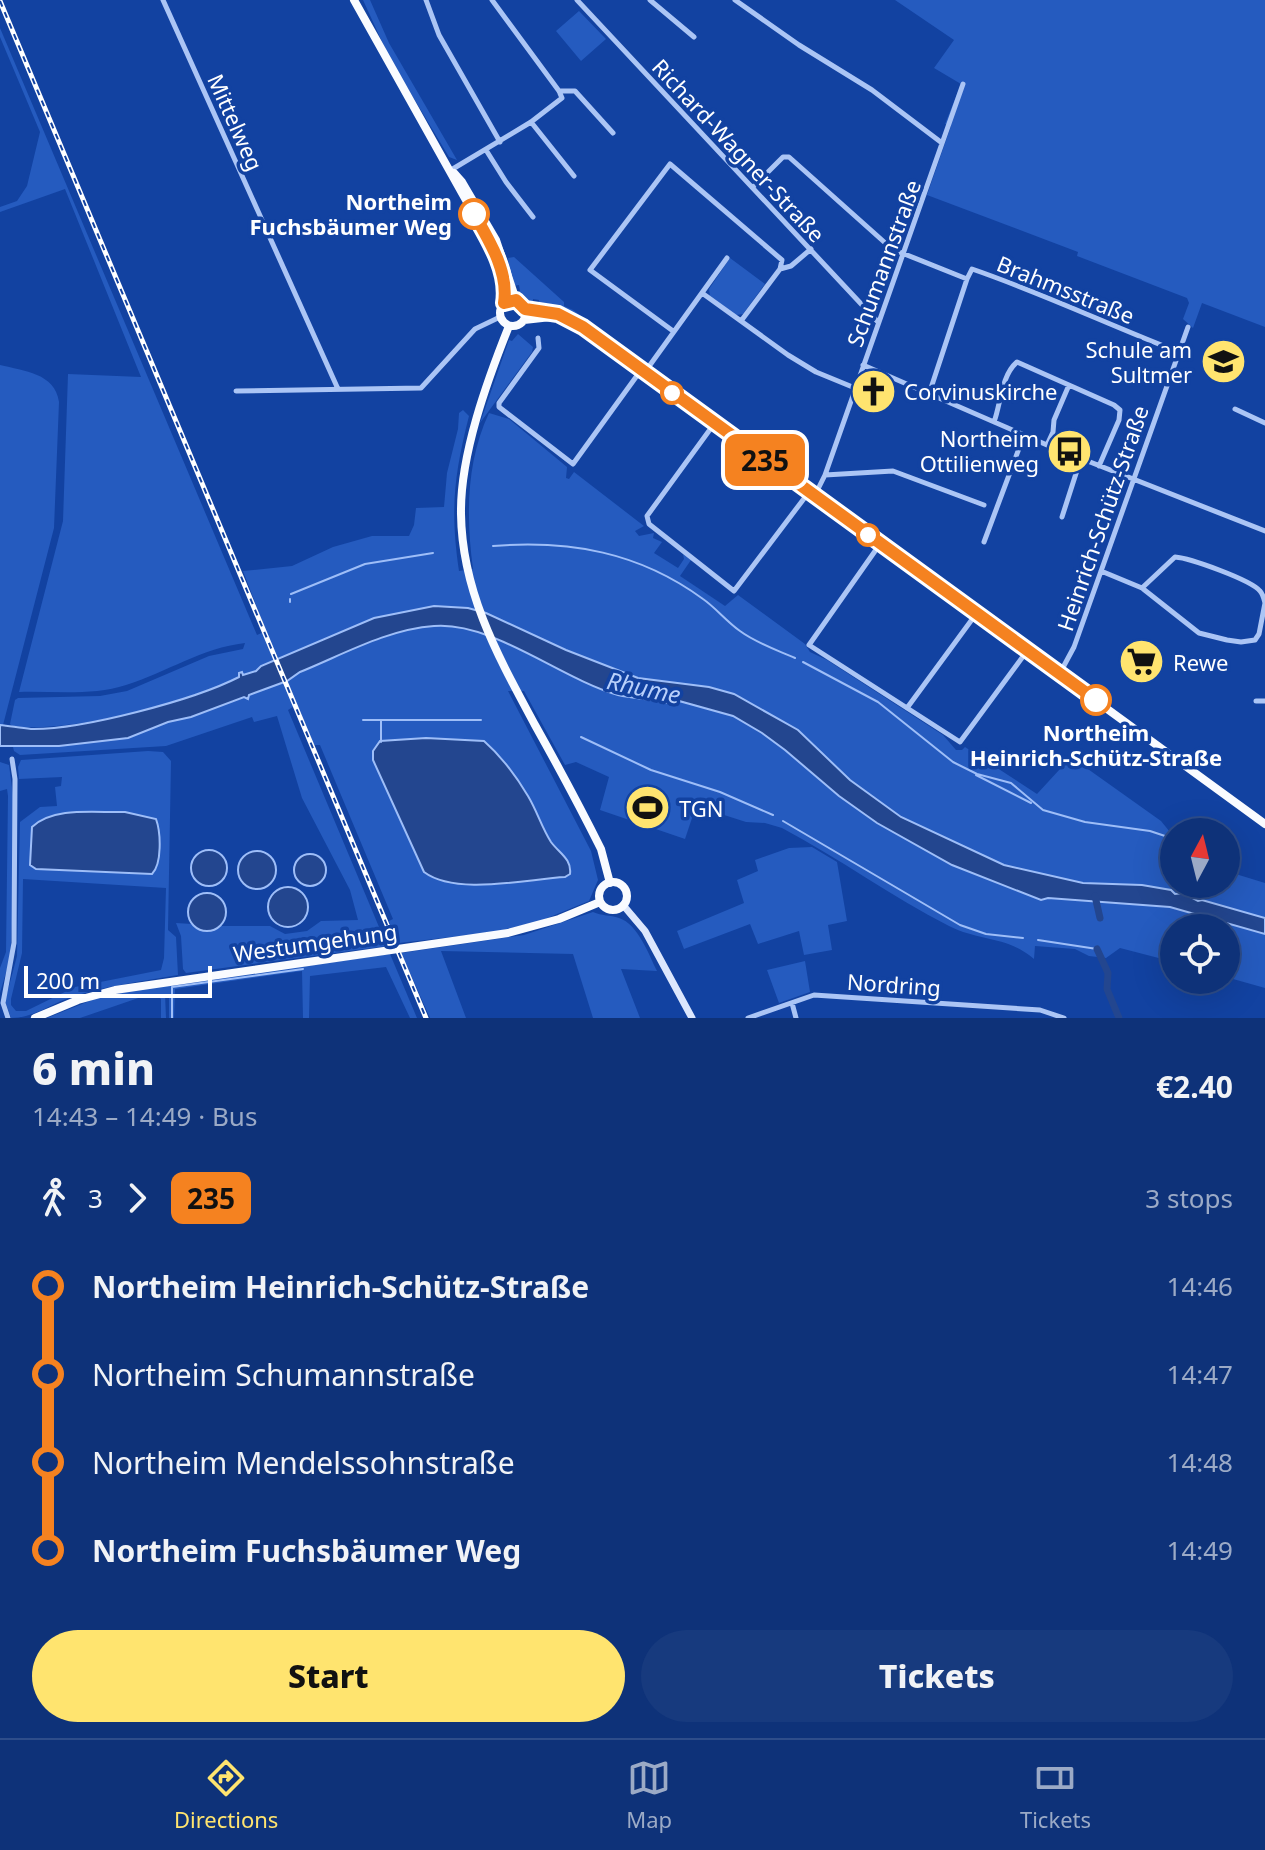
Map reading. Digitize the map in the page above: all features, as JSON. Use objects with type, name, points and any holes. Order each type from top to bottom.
[{"type":"main road","points":[[354,0],[451,170],[495,255],[505,295],[500,317],[509,326],[518,326],[524,320],[535,317],[560,319],[594,337]]},
{"type":"main road","points":[[451,170],[462,182],[496,240],[516,300],[525,309],[565,317],[594,337],[1265,824]]},
{"type":"main road","points":[[504,303],[516,300]]},
{"type":"main road","points":[[524,320],[525,309]]},
{"type":"main road","points":[[509,326],[476,424],[462,486],[461,515],[467,570],[482,621],[601,849],[610,883]]},
{"type":"main road","points":[[610,883],[624,889],[626,898],[623,905],[612,910],[600,902],[600,891],[610,883]]},
{"type":"main road","name":"Westumgehung","points":[[35,1018],[78,1000],[115,990],[508,933],[559,919],[600,902]]},
{"type":"main road","points":[[623,905],[645,931],[692,1018]]},
{"type":"street","name":"Mittelweg","points":[[163,0],[338,389]]},
{"type":"street","points":[[426,0],[439,35],[500,142]]},
{"type":"street","points":[[451,170],[531,122],[562,98],[492,0]]},
{"type":"street","name":"Richard-Wagner-Straße","points":[[577,0],[878,322]]},
{"type":"street","points":[[650,0],[694,37]]},
{"type":"street","points":[[735,0],[799,45],[872,90],[942,143]]},
{"type":"street","name":"Schumannstraße","points":[[714,424],[647,516],[649,524],[734,591],[825,475],[963,84]]},
{"type":"street","points":[[559,91],[575,91],[613,133]]},
{"type":"street","points":[[531,122],[574,176]]},
{"type":"street","points":[[486,150],[533,217]]},
{"type":"street","name":"Brahmsstraße","points":[[753,187],[783,157],[789,157],[881,240],[903,255],[967,279],[972,269],[1029,288],[1100,322],[1179,352]]},
{"type":"street","points":[[673,331],[590,270],[670,164],[782,260],[780,269],[741,321]]},
{"type":"street","points":[[780,269],[791,266],[811,249]]},
{"type":"street","points":[[538,338],[539,348],[499,407],[573,464],[727,258]]},
{"type":"street","points":[[929,394],[967,279]]},
{"type":"street","points":[[702,293],[807,366],[855,388]]},
{"type":"street","points":[[236,391],[421,388],[475,329],[500,317]]},
{"type":"street","name":"Heinrich-Schütz-Straße","points":[[1060,673],[1072,652],[1188,327]]},
{"type":"street","points":[[994,422],[1003,386],[1017,362],[1120,410],[1119,420],[1099,466]]},
{"type":"street","points":[[863,365],[1047,445],[1265,531]]},
{"type":"street","points":[[1047,445],[1069,385]]},
{"type":"street","points":[[1235,409],[1265,423]]},
{"type":"street","points":[[984,542],[1024,435]]},
{"type":"street","points":[[1062,517],[1081,458]]},
{"type":"street","points":[[825,475],[893,471],[984,505]]},
{"type":"street","points":[[880,544],[809,645],[960,742],[1027,650]]},
{"type":"street","points":[[1101,571],[1142,588],[1199,633],[1241,642],[1255,640],[1259,634],[1265,603],[1262,592],[1187,558],[1175,557],[1142,588]]},
{"type":"street","points":[[907,708],[977,613]]},
{"type":"street","points":[[1256,701],[1265,701]]},
{"type":"street","points":[[8,1018],[3,1003],[14,943],[15,779],[12,759]]},
{"type":"street","name":"Nordring","points":[[748,1018],[814,995],[1040,1010],[1064,1018]]},
{"type":"street","points":[[792,1003],[796,1018]]},
{"type":"street","points":[[1039,1018],[1040,1010]]},
{"type":"shaded area","points":[[363,0],[370,0],[389,43],[457,160],[449,157],[389,57]]},
{"type":"shaded area","points":[[895,0],[1265,0],[1265,327],[1202,303],[1193,328],[1183,319],[1189,303],[1187,298],[1077,256],[1078,252],[927,195],[951,126],[945,124],[961,84],[934,68],[954,40]]},
{"type":"shaded area","points":[[579,11],[606,39],[581,61],[556,31]]},
{"type":"shaded area","points":[[0,28],[257,635],[266,631],[243,571],[292,566],[333,547],[372,536],[409,536],[416,508],[444,507],[447,473],[459,413],[463,410],[469,416],[457,475],[455,529],[459,571],[473,569],[469,510],[476,451],[489,413],[509,419],[567,467],[566,478],[569,479],[574,472],[644,526],[635,531],[639,536],[654,533],[653,538],[662,542],[654,553],[678,568],[684,559],[683,554],[691,560],[680,576],[725,606],[738,595],[805,644],[810,652],[943,735],[956,750],[965,747],[1037,794],[1071,757],[1160,820],[1160,898],[1240,898],[1240,875],[1265,883],[1265,988],[1240,981],[1240,914],[1160,914],[1160,958],[1120,948],[1106,958],[1089,956],[1075,949],[1035,946],[1034,959],[1003,942],[949,926],[782,828],[746,822],[696,806],[685,839],[600,810],[609,777],[576,762],[565,765],[524,691],[508,691],[591,851],[598,880],[589,901],[540,921],[495,932],[399,943],[389,921],[393,919],[320,745],[314,745],[296,705],[288,710],[387,946],[186,973],[176,923],[192,924],[203,931],[221,926],[270,926],[285,934],[307,931],[321,921],[358,920],[350,890],[302,798],[277,716],[254,722],[252,717],[166,746],[20,755],[14,751],[13,747],[128,738],[168,722],[191,717],[238,677],[159,706],[63,725],[12,726],[15,700],[18,698],[100,696],[127,691],[209,656],[243,649],[245,643],[199,655],[141,680],[113,688],[87,692],[19,692],[63,521],[68,374],[141,377],[65,189],[0,212],[0,207],[17,201],[27,186],[40,132],[0,37]]},
{"type":"shaded area","points":[[514,257],[564,302],[564,306],[602,332],[566,314],[538,309],[539,300],[533,299],[533,308],[514,291],[520,291],[519,285],[512,286],[508,258]]},
{"type":"shaded area","points":[[730,258],[765,284],[743,314],[736,315],[710,296],[709,289]]},
{"type":"shaded area","points":[[518,334],[533,347],[532,352],[480,423],[509,340],[512,341]]},
{"type":"shaded area","points":[[0,365],[45,379],[56,392],[59,402],[54,528],[3,725],[0,725]]},
{"type":"shaded area","points":[[148,751],[163,752],[171,761],[168,930],[176,937],[178,975],[84,993],[34,1013],[11,1018],[5,1001],[17,956],[20,822],[40,807],[57,806],[55,787],[61,786],[62,777],[19,779],[21,760]],"holes":[[[23,879],[166,888],[161,970],[75,987],[26,1011],[16,1011],[11,1005],[22,953]]]},
{"type":"shaded area","points":[[0,762],[9,765],[13,795],[10,959],[0,993],[0,968],[6,952],[8,796],[7,789],[0,791]]},
{"type":"shaded area","points":[[812,847],[837,862],[847,921],[828,925],[832,950],[804,955],[799,931],[758,944],[750,924],[684,949],[677,931],[744,903],[737,880],[758,871],[755,860],[789,848]]},
{"type":"shaded area","points":[[593,912],[626,921],[642,941],[657,971],[621,969],[640,1018],[593,1018],[573,954],[441,951],[466,1018],[430,1018],[401,953],[524,935]]},
{"type":"shaded area","points":[[390,954],[417,1018],[410,1018],[386,967],[310,976],[309,1018],[303,1018],[302,971],[175,989],[174,1018],[169,1018],[169,994],[165,994],[166,1018],[161,1018],[161,999],[150,994],[80,1018],[47,1018],[121,992]]},
{"type":"shaded area","points":[[805,961],[810,992],[779,1003],[767,970]]},
{"type":"water","name":"Rhume","points":[[434,606],[468,608],[638,678],[709,687],[734,694],[798,730],[850,780],[901,817],[1004,865],[1083,883],[1160,888],[1160,898],[1192,898],[1265,918],[1265,934],[1240,927],[1240,914],[1195,914],[1170,907],[1041,900],[952,865],[877,823],[839,796],[785,750],[733,716],[679,701],[676,705],[618,695],[573,677],[503,641],[456,627],[417,628],[382,637],[249,695],[248,699],[244,697],[128,738],[59,746],[0,746],[0,725],[52,728],[137,712],[219,686],[239,677],[239,673],[243,675],[256,671],[261,666],[374,618]]},
{"type":"water","points":[[426,738],[484,741],[523,789],[551,842],[567,860],[570,874],[565,877],[473,885],[438,879],[424,872],[373,760],[373,751],[380,741]]},
{"type":"water","points":[[125,812],[156,819],[160,848],[158,863],[152,874],[36,869],[30,865],[32,827],[41,820],[64,813]]},
{"type":"water","points":[[209,850],[222,855],[227,868],[222,881],[209,886],[196,881],[191,868],[196,855]]},
{"type":"water","points":[[257,851],[270,857],[276,870],[270,883],[257,889],[244,883],[238,870],[244,857]]},
{"type":"water","points":[[310,854],[321,859],[326,870],[321,881],[310,886],[299,881],[294,870],[299,859]]},
{"type":"water","points":[[288,887],[302,893],[308,907],[302,921],[288,927],[274,921],[268,907],[274,893]]},
{"type":"water","points":[[207,893],[220,899],[226,912],[220,925],[207,931],[194,925],[188,912],[194,899]]},
{"type":"waterway","points":[[493,546],[549,545],[629,560],[679,583],[746,635],[795,658]]},
{"type":"waterway","points":[[291,594],[365,564],[433,553]]},
{"type":"waterway","points":[[803,662],[878,702],[953,762],[977,774],[1011,783],[1043,810],[1085,822],[1160,834]]},
{"type":"waterway","points":[[363,720],[481,720]]},
{"type":"waterway","points":[[381,720],[381,742]]},
{"type":"waterway","points":[[581,737],[651,770],[720,792],[773,815]]},
{"type":"waterway","points":[[976,775],[1031,803]]},
{"type":"waterway","points":[[783,821],[960,925],[986,934],[1023,938]]},
{"type":"waterway","points":[[1095,896],[1100,918]]},
{"type":"waterway","points":[[1038,940],[1097,949]]},
{"type":"waterway","points":[[1097,949],[1108,973],[1107,989],[1119,1018]]},
{"type":"waterway","points":[[172,1018],[172,987],[303,969]]},
{"type":"railway","points":[[0,1],[426,1018]]},
{"type":"bus line","name":"235","points":[[474,214],[490,243],[502,275],[504,303],[516,300],[530,311],[558,314],[573,320],[1096,700]]},
{"type":"place","name":"Northeim Fuchsbäumer Weg","points":[[474,214]]},
{"type":"place","name":"Schule am Sultmer","points":[[1223,362]]},
{"type":"place","name":"Corvinuskirche","points":[[873,391]]},
{"type":"place","name":"Northeim Ottilienweg","points":[[1070,451]]},
{"type":"place","name":"Rewe","points":[[1142,662]]},
{"type":"place","name":"Northeim Heinrich-Schütz-Straße","points":[[1096,700]]},
{"type":"place","name":"TGN","points":[[648,808]]}]
